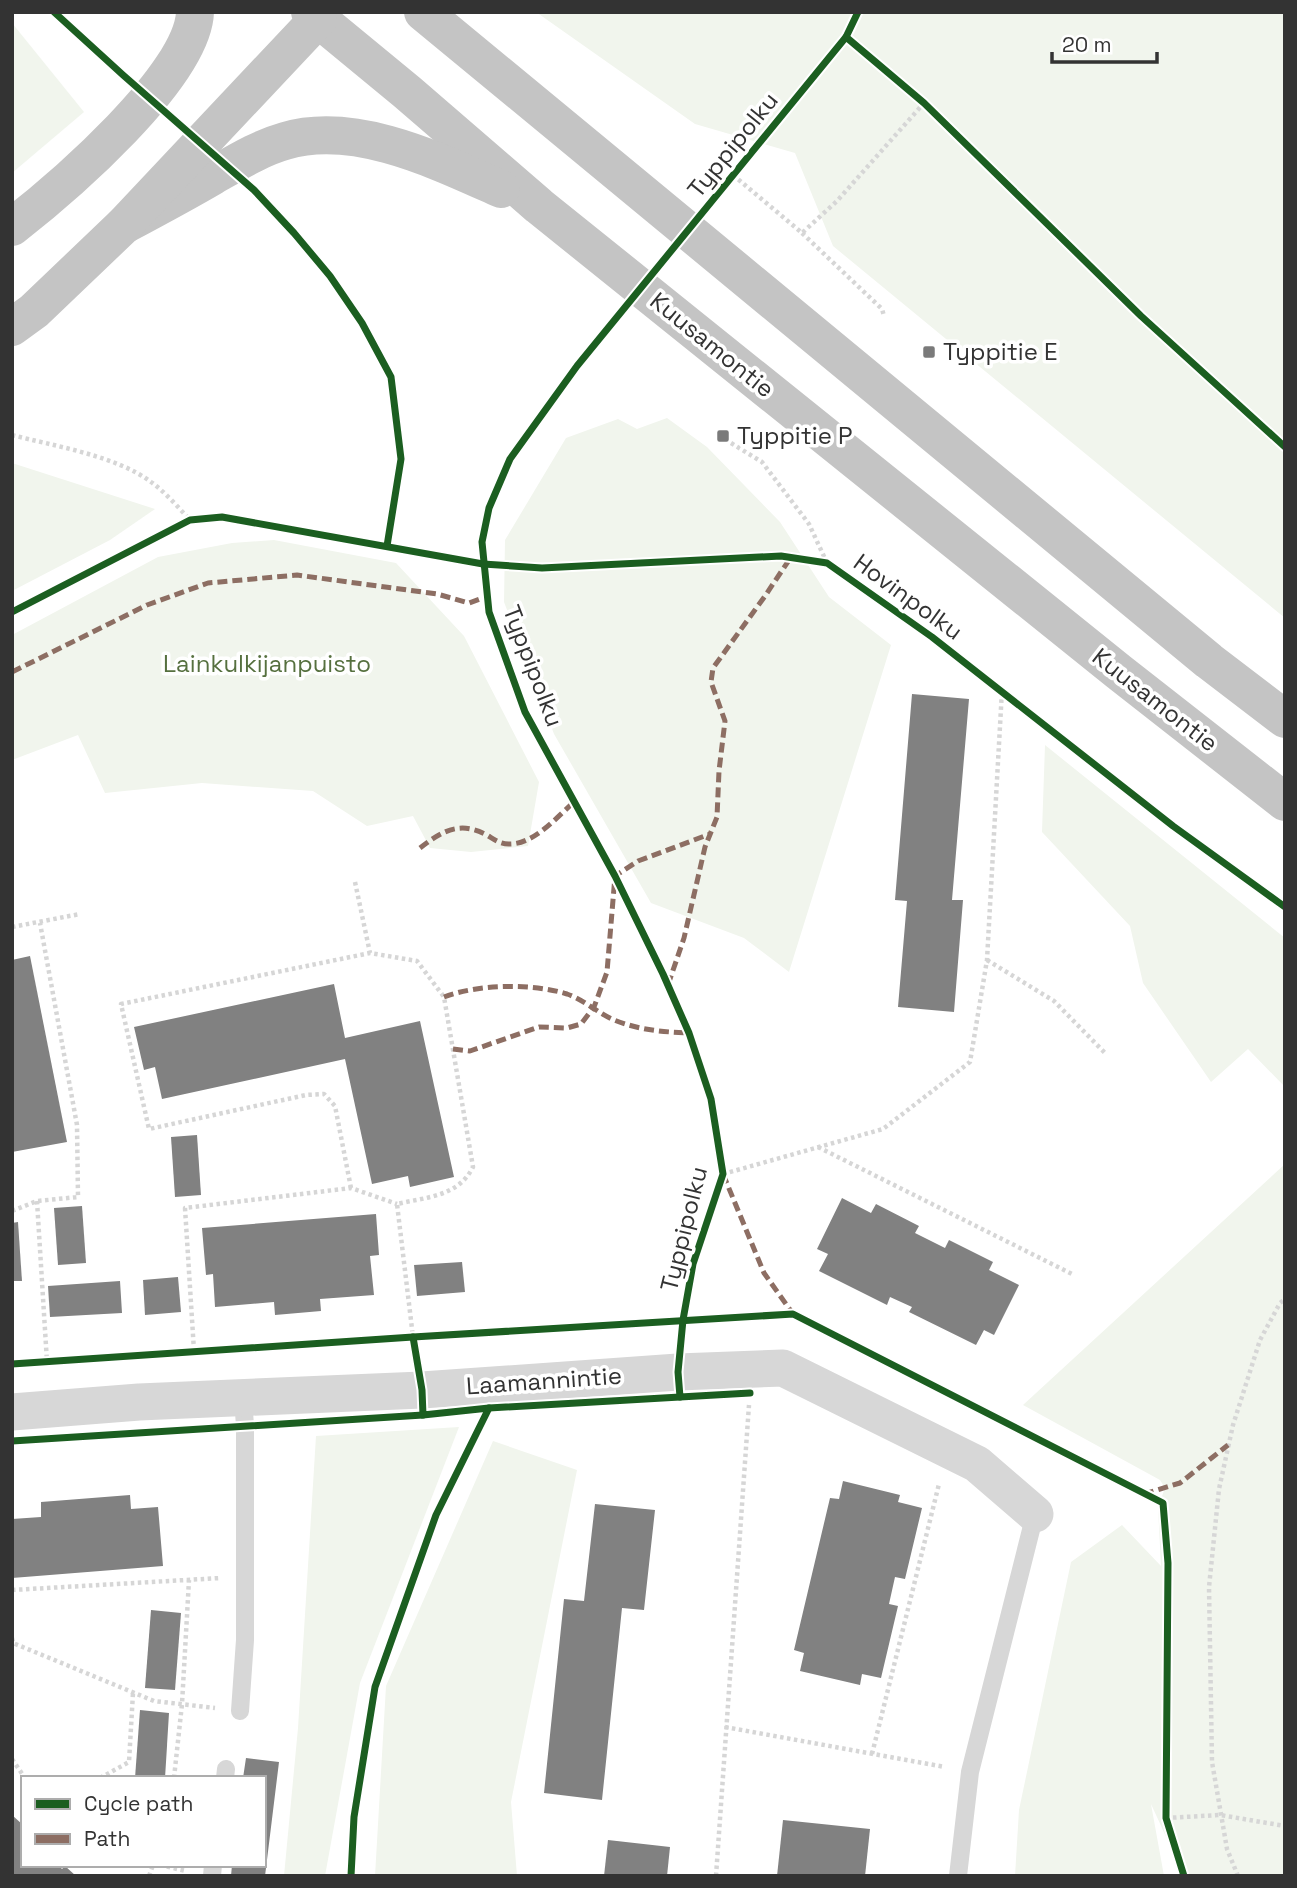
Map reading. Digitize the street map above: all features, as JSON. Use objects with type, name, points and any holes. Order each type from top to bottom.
[{"type":"highway","points":[[12,227],[113,140],[169,73],[190,38],[195,12]]},
{"type":"highway","points":[[423,12],[1199,652],[1285,719]]},
{"type":"highway","points":[[12,327],[34,311],[124,225],[317,14]]},
{"type":"highway","name":"Kuusamontie","points":[[317,14],[539,206],[1118,672],[1285,802]]},
{"type":"highway","points":[[124,225],[248,156],[286,140],[332,134],[410,151],[539,206]]},
{"type":"street","name":"Laamannintie","points":[[12,1412],[783,1368],[977,1464],[1035,1514]]},
{"type":"lane","points":[[240,1711],[245,1640],[243,1398]]},
{"type":"lane","points":[[958,1876],[970,1772],[1035,1514]]},
{"type":"path","points":[[914,95],[933,113]]},
{"type":"path","points":[[802,233],[836,201],[923,103]]},
{"type":"path","points":[[733,175],[802,233],[882,309],[884,316]]},
{"type":"path","points":[[12,435],[104,459],[122,467],[151,481],[190,520]]},
{"type":"path","points":[[731,443],[762,462],[809,524],[827,563]]},
{"type":"path","points":[[178,526],[190,520],[201,519]]},
{"type":"path","points":[[992,682],[1013,699]]},
{"type":"path","points":[[723,1174],[883,1129],[970,1062],[986,960],[1002,690]]},
{"type":"path","points":[[355,882],[370,953]]},
{"type":"path","points":[[12,927],[80,914]]},
{"type":"path","points":[[13,1210],[37,1201],[78,1197],[77,1125],[40,923]]},
{"type":"path","points":[[194,1351],[185,1208],[351,1188],[397,1204],[452,1191],[467,1179],[473,1167],[444,997],[417,961],[370,953],[121,1004],[149,1129],[306,1095],[324,1094],[335,1106],[351,1188]]},
{"type":"path","points":[[986,960],[1054,1001],[1106,1054]]},
{"type":"path","points":[[817,1146],[1074,1275]]},
{"type":"path","points":[[37,1201],[47,1362]]},
{"type":"path","points":[[397,1204],[422,1390]]},
{"type":"path","points":[[1238,1876],[1227,1849],[1212,1762],[1209,1587],[1219,1489],[1233,1425],[1260,1340],[1280,1303],[1285,1299]]},
{"type":"path","points":[[400,1338],[427,1336]]},
{"type":"path","points":[[183,1352],[208,1350]]},
{"type":"path","points":[[35,1362],[60,1360]]},
{"type":"path","points":[[716,1876],[750,1393]]},
{"type":"path","points":[[872,1754],[941,1478]]},
{"type":"path","points":[[12,1590],[245,1576]]},
{"type":"path","points":[[174,1776],[182,1704],[189,1580]]},
{"type":"path","points":[[12,1638],[12,1644],[154,1701],[240,1711]]},
{"type":"path","points":[[104,1776],[129,1762],[133,1692]]},
{"type":"path","points":[[725,1727],[970,1772]]},
{"type":"path","points":[[12,1759],[24,1776]]},
{"type":"path","points":[[1166,1805],[1170,1830]]},
{"type":"path","points":[[1166,1818],[1220,1815],[1285,1826]]},
{"type":"path","points":[[168,1867],[193,1873]]},
{"type":"green space","points":[[536,12],[1285,12],[1285,618],[833,246],[795,153],[695,124]]},
{"type":"green space","points":[[12,23],[84,112],[12,173]]},
{"type":"green space","points":[[667,418],[707,447],[780,522],[829,597],[891,645],[789,972],[744,938],[651,903],[554,734],[504,602],[505,540],[566,438],[618,419],[637,429]]},
{"type":"green space","points":[[12,463],[155,509],[110,540],[12,591]]},
{"type":"green space","name":"Lainkulkijanpuisto","points":[[274,540],[396,563],[464,636],[539,782],[528,846],[471,852],[430,848],[413,816],[367,826],[313,791],[202,783],[105,793],[78,735],[12,760],[12,635],[158,557],[232,543]]},
{"type":"green space","points":[[1045,745],[1285,938],[1285,1087],[1248,1049],[1211,1082],[1143,983],[1130,926],[1042,832]]},
{"type":"green space","points":[[1285,1164],[1285,1876],[1184,1876],[1151,1804],[1164,1876],[1015,1876],[1019,1810],[1071,1562],[1122,1525],[1161,1566],[1158,1507],[1165,1488],[1160,1480],[1023,1405]]},
{"type":"green space","points":[[459,1427],[360,1683],[325,1876],[284,1876],[298,1728],[316,1436]]},
{"type":"green space","points":[[493,1441],[577,1470],[511,1802],[517,1876],[375,1876],[386,1686]]},
{"type":"building","points":[[912,694],[969,699],[952,900],[963,900],[954,1012],[898,1007],[907,901],[895,900]]},
{"type":"building","points":[[30,956],[67,1142],[12,1152],[12,960]]},
{"type":"building","points":[[334,984],[345,1038],[420,1021],[454,1177],[410,1187],[408,1176],[372,1184],[345,1059],[162,1099],[155,1067],[144,1070],[134,1027]]},
{"type":"building","points":[[197,1135],[201,1195],[175,1197],[171,1137]]},
{"type":"building","points":[[842,1198],[871,1213],[876,1204],[919,1226],[915,1233],[945,1248],[949,1240],[993,1262],[989,1270],[1019,1285],[994,1335],[984,1330],[976,1345],[909,1312],[912,1307],[890,1297],[887,1305],[819,1271],[828,1254],[817,1249]]},
{"type":"building","points":[[82,1206],[86,1263],[58,1265],[54,1208]]},
{"type":"building","points":[[376,1214],[379,1255],[370,1256],[374,1295],[320,1299],[321,1311],[275,1315],[274,1302],[215,1307],[213,1274],[206,1275],[202,1228]]},
{"type":"building","points":[[18,1222],[22,1281],[12,1281],[12,1223]]},
{"type":"building","points":[[462,1262],[465,1292],[417,1296],[414,1265]]},
{"type":"building","points":[[178,1277],[181,1312],[145,1315],[143,1280]]},
{"type":"building","points":[[120,1281],[122,1313],[50,1317],[48,1286]]},
{"type":"building","points":[[843,1481],[900,1495],[898,1502],[922,1508],[905,1579],[895,1577],[889,1604],[898,1606],[881,1678],[862,1674],[860,1685],[800,1671],[804,1653],[794,1650],[830,1498],[839,1499]]},
{"type":"building","points":[[130,1495],[131,1509],[158,1507],[163,1566],[12,1578],[12,1519],[41,1517],[41,1502]]},
{"type":"building","points":[[595,1504],[655,1510],[644,1610],[622,1608],[602,1800],[544,1793],[564,1599],[584,1601]]},
{"type":"building","points":[[151,1610],[181,1613],[175,1690],[145,1688]]},
{"type":"building","points":[[140,1710],[169,1713],[165,1776],[135,1776]]},
{"type":"building","points":[[246,1758],[279,1762],[265,1876],[231,1876],[232,1867],[266,1867],[266,1776],[243,1776]]},
{"type":"building","points":[[12,1815],[21,1823],[21,1867],[66,1867],[76,1876],[12,1876]]},
{"type":"building","points":[[783,1820],[870,1829],[865,1876],[777,1876]]},
{"type":"building","points":[[608,1840],[670,1847],[667,1876],[604,1876]]},
{"type":"marked path","points":[[668,985],[684,938],[705,847],[717,817],[725,721],[711,682],[713,668],[791,557]]},
{"type":"marked path","points":[[12,672],[147,605],[208,583],[297,575],[437,594],[469,603],[488,596]]},
{"type":"marked path","points":[[420,848],[443,833],[459,828],[476,830],[504,844],[520,843],[545,828],[574,802]]},
{"type":"marked path","points":[[453,1049],[470,1051],[539,1027],[567,1028],[581,1024],[594,1007],[607,972],[615,876],[638,861],[710,834]]},
{"type":"marked path","points":[[444,997],[489,987],[553,990],[567,994],[623,1023],[651,1030],[689,1033]]},
{"type":"marked path","points":[[723,1174],[764,1273],[793,1314]]},
{"type":"marked path","points":[[1144,1494],[1180,1483],[1228,1445]]},
{"type":"cycle path","points":[[54,12],[254,190],[330,276],[362,323],[391,377],[401,459],[387,546]]},
{"type":"cycle path","name":"Typpipolku","points":[[750,1393],[680,1397],[678,1372],[683,1320],[693,1264],[723,1174],[711,1099],[689,1033],[663,974],[615,876],[525,712],[489,612],[482,542],[489,508],[510,459],[577,366],[846,37],[858,12]]},
{"type":"cycle path","points":[[846,37],[924,103],[1141,316],[1285,447]]},
{"type":"cycle path","name":"Hovinpolku","points":[[12,612],[190,520],[222,517],[483,564],[542,568],[781,556],[827,563],[932,637],[1173,826],[1285,907]]},
{"type":"cycle path","points":[[413,1337],[793,1314],[1163,1503],[1168,1563],[1166,1818],[1184,1876]]},
{"type":"cycle path","points":[[12,1364],[413,1337],[422,1390],[423,1415],[489,1408],[436,1515],[375,1687],[354,1817],[351,1876]]},
{"type":"cycle path","points":[[489,1408],[680,1397]]},
{"type":"cycle path","points":[[12,1441],[423,1415]]},
{"type":"place","name":"Typpitie E","points":[[929,352]]},
{"type":"place","name":"Typpitie P","points":[[723,436]]}]
